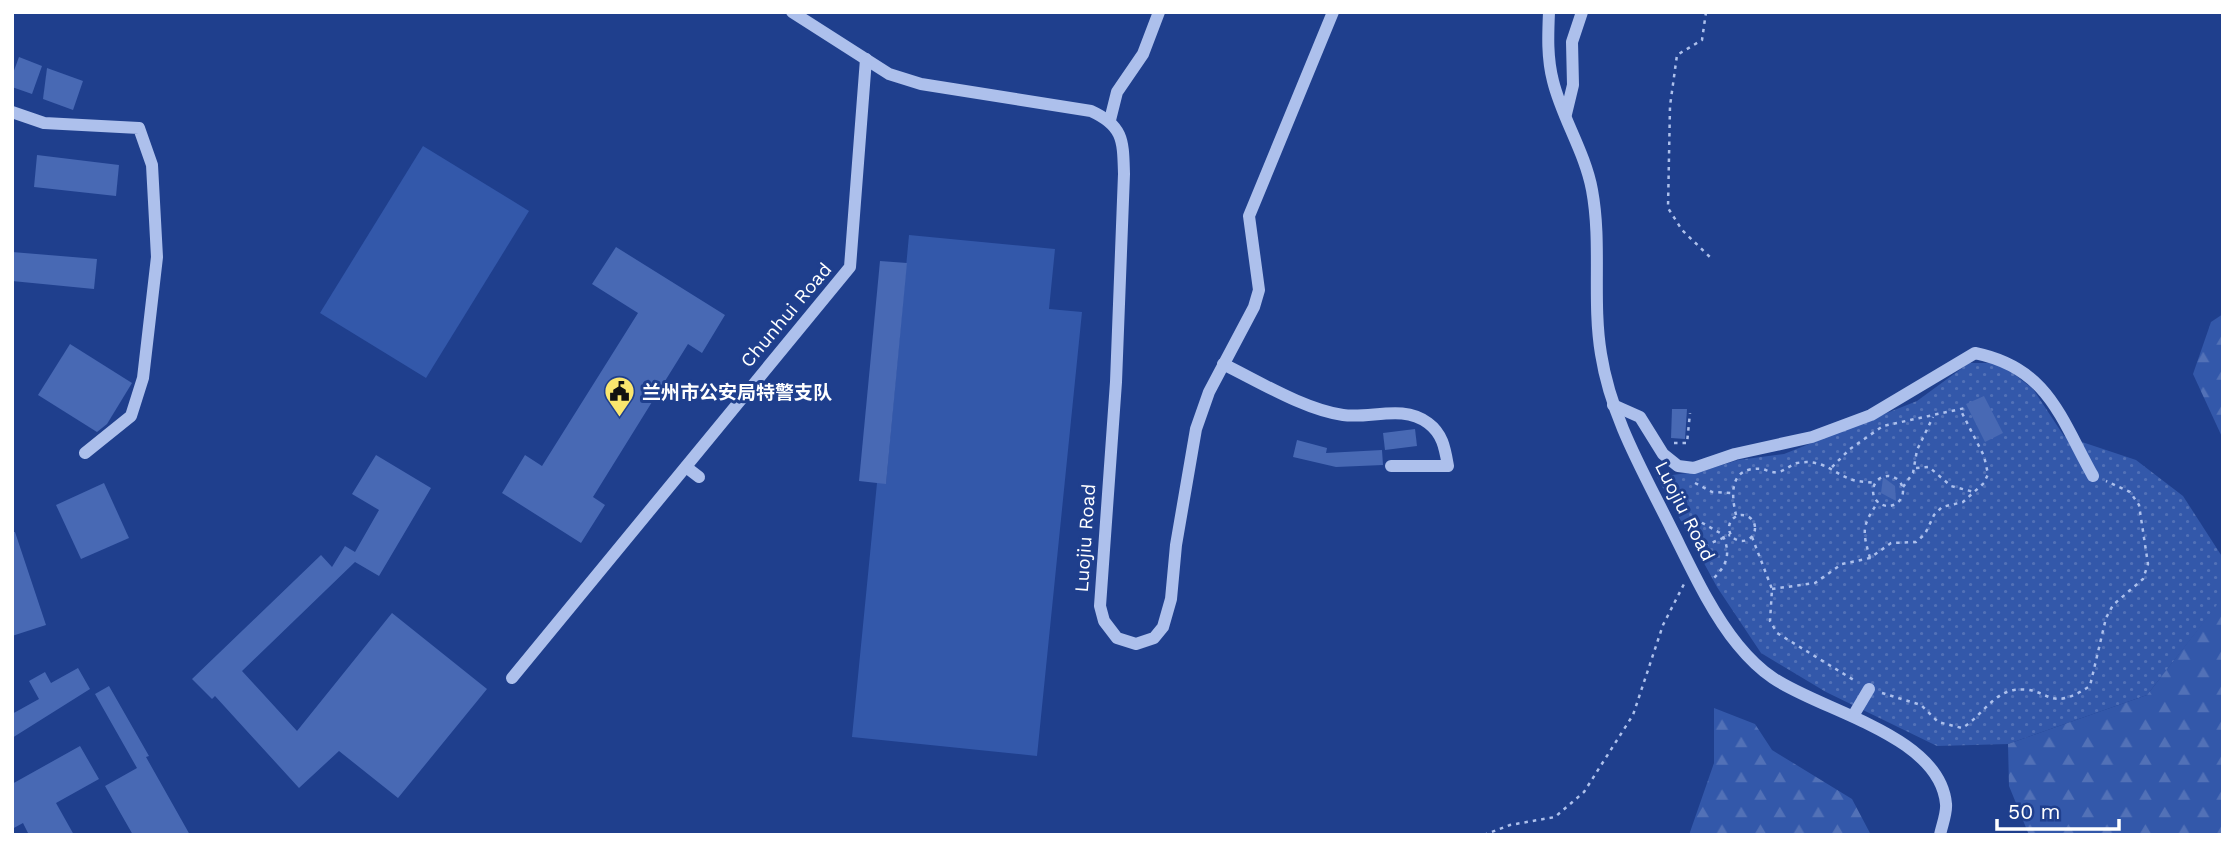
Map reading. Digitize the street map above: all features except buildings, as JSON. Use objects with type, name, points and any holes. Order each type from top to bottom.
[{"type":"street","points":[[792,12],[889,74],[920,84],[1078,108],[1110,120],[1117,92],[1143,54],[1159,12]]},
{"type":"street","name":"Luojiu Road","points":[[1110,120],[1118,130],[1124,147],[1124,174],[1116,382],[1100,606],[1104,621],[1117,638],[1136,644],[1154,638],[1163,627],[1171,599],[1176,544],[1196,429],[1223,364],[1254,307],[1259,290],[1249,216],[1332,12]]},
{"type":"street","name":"Luojiu Road","points":[[1549,12],[1548,45],[1552,80],[1592,190],[1600,353],[1626,439],[1692,569],[1738,645],[1772,677],[1853,716],[1927,762],[1940,782],[1947,805],[1940,835]]},
{"type":"street","points":[[1565,116],[1573,85],[1572,42],[1582,12]]},
{"type":"street","name":"Chunhui Road","points":[[512,678],[850,267],[866,59]]},
{"type":"street","points":[[12,112],[44,122],[139,128],[152,165],[157,257],[143,378],[131,416],[85,453]]},
{"type":"street","points":[[1614,405],[1640,417],[1664,454],[1678,466],[1694,468],[1735,454],[1801,441],[1848,424],[1908,395],[1975,353],[1999,358],[2035,380],[2051,399],[2093,476]]},
{"type":"street","points":[[1223,364],[1312,406],[1343,415],[1396,412],[1427,422],[1444,442],[1448,466],[1391,466]]},
{"type":"street","points":[[686,467],[699,477]]},
{"type":"street","points":[[1853,716],[1869,689]]},
{"type":"path","points":[[1706,12],[1702,40],[1677,55],[1670,106],[1668,208],[1682,230],[1713,260]]},
{"type":"path","points":[[1832,467],[1850,449],[1884,426],[1965,408]]},
{"type":"path","points":[[1772,589],[1815,583],[1842,564],[1870,558],[1891,543],[1916,542],[1942,507],[1963,502],[1974,492],[1988,474],[1984,456],[1960,409]]},
{"type":"path","points":[[1656,442],[1687,443],[1690,413]]},
{"type":"path","points":[[1875,483],[1873,493],[1878,502],[1886,506],[1896,504],[1902,497],[1903,487],[1914,468],[1917,450],[1933,416]]},
{"type":"path","points":[[1736,515],[1731,494],[1738,477],[1760,469],[1781,472],[1796,463],[1832,467],[1851,480],[1875,483],[1888,475],[1898,479],[1903,487]]},
{"type":"path","points":[[1678,466],[1696,484],[1712,492],[1731,494]]},
{"type":"path","points":[[1914,468],[1929,467],[1951,486],[1974,492]]},
{"type":"path","points":[[1736,515],[1745,515],[1753,520],[1755,529],[1752,537],[1772,589],[1770,621],[1777,633],[1869,689],[1921,705],[1938,722],[1962,728],[1978,719],[2000,695],[2015,690],[2057,700],[2072,698],[2091,686],[2106,618],[2113,605],[2143,579],[2148,564],[2138,505],[2130,492],[2093,476]]},
{"type":"path","points":[[1870,558],[1863,533],[1864,525],[1878,502]]},
{"type":"path","points":[[1736,515],[1728,525],[1731,535],[1740,541],[1752,537]]},
{"type":"path","points":[[1679,526],[1698,520],[1715,527],[1724,538],[1728,557],[1724,568],[1711,580]]},
{"type":"path","points":[[1694,551],[1731,535]]},
{"type":"path","points":[[1484,835],[1510,825],[1555,817],[1584,792],[1633,715],[1662,625],[1692,569]]},
{"type":"green space","points":[[423,146],[529,211],[426,378],[320,313]]},
{"type":"green space","points":[[909,235],[1055,249],[1049,309],[1082,312],[1037,756],[852,737],[877,483],[886,483]]},
{"type":"green space","points":[[2223,314],[2223,439],[2193,374],[2211,322]]},
{"type":"green space","points":[[1969,363],[1994,363],[2014,374],[2033,389],[2064,436],[2136,460],[2183,496],[2223,558],[2223,598],[2147,695],[2008,744],[1937,746],[1826,692],[1761,653],[1717,587],[1657,477],[1703,471],[1738,460],[1784,454],[1917,401]]},
{"type":"green space","points":[[2223,597],[2223,835],[2029,835],[2009,786],[2008,744],[2147,695]]},
{"type":"green space","points":[[1714,708],[1755,724],[1772,750],[1852,799],[1871,835],[1689,835],[1714,763]]},
{"type":"place","name":"兰州市公安局特警支队","points":[[619,419]]}]
